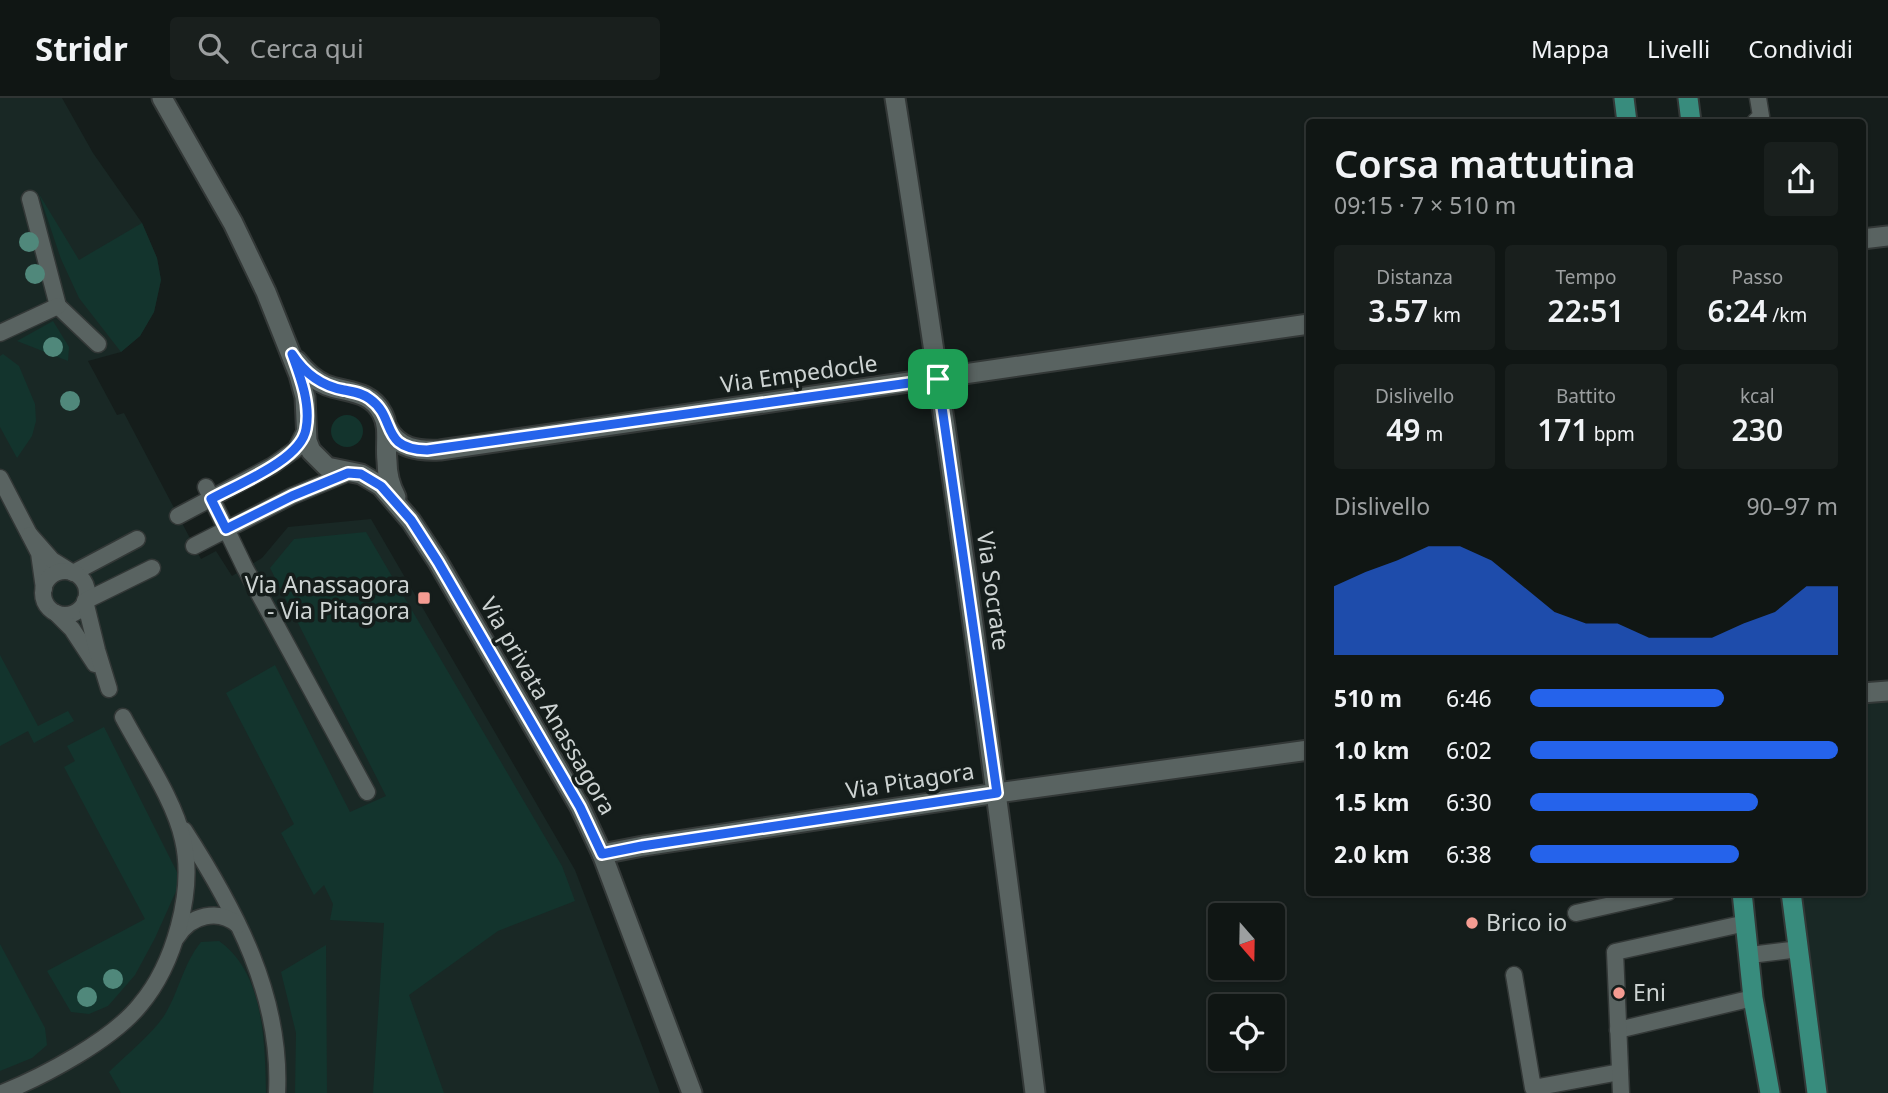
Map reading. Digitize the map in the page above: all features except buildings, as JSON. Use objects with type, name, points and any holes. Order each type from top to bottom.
[{"type":"main road","points":[[1624,98],[1627,119]]},
{"type":"main road","points":[[1688,98],[1691,119]]},
{"type":"main road","points":[[1743,896],[1753,998],[1770,1093]]},
{"type":"main road","points":[[1792,896],[1817,1093]]},
{"type":"street","name":"Via privata Anassagora","points":[[162,98],[245,247],[292,354],[304,397],[307,441],[318,460],[327,467],[361,474],[381,486],[403,510]]},
{"type":"street","name":"Via Socrate","points":[[895,98],[997,793],[1035,1093]]},
{"type":"street","points":[[1866,239],[1888,236]]},
{"type":"street","name":"Via Empedocle","points":[[387,434],[414,450],[440,450],[1306,324]]},
{"type":"street","name":"Via privata Anassagora","points":[[292,354],[315,379],[325,385],[357,392],[378,405],[387,434],[389,481],[403,510],[438,562],[580,807],[602,854],[692,1093]]},
{"type":"street","points":[[306,428],[309,416],[324,398],[334,393],[357,392]]},
{"type":"street","points":[[350,472],[363,469],[374,462],[382,452],[387,434]]},
{"type":"street","points":[[1866,693],[1888,691]]},
{"type":"street","name":"Via Pitagora","points":[[602,854],[997,793],[1306,750]]},
{"type":"lane","points":[[1758,98],[1761,116],[1758,119]]},
{"type":"lane","points":[[30,199],[58,306],[98,344]]},
{"type":"lane","points":[[0,333],[58,306]]},
{"type":"lane","points":[[178,516],[209,493],[272,466],[296,449],[306,428]]},
{"type":"lane","points":[[194,546],[292,496],[350,472]]},
{"type":"lane","points":[[0,478],[39,553],[46,603],[82,643],[111,692],[85,601],[85,584],[52,560],[30,534]]},
{"type":"lane","points":[[209,493],[367,792]]},
{"type":"lane","points":[[44,589],[46,583],[57,573],[73,573],[136,539]]},
{"type":"lane","points":[[56,613],[64,615],[77,611],[85,601],[152,568]]},
{"type":"lane","points":[[123,717],[250,948],[267,1000],[279,1068],[277,1093]]},
{"type":"lane","points":[[174,813],[184,841],[186,878],[183,911],[174,942]]},
{"type":"lane","points":[[1576,913],[1650,896]]},
{"type":"lane","points":[[2,1093],[69,1058],[108,1034],[130,1016],[148,995],[180,932],[191,922],[219,915],[230,918],[239,926]]},
{"type":"lane","points":[[1621,1093],[1615,952],[1746,923]]},
{"type":"lane","points":[[1749,955],[1799,949]]},
{"type":"lane","points":[[1514,975],[1533,1088],[1620,1072]]},
{"type":"lane","points":[[1618,1030],[1753,998]]},
{"type":"shaded area","points":[[0,98],[62,98],[93,153],[142,223],[157,258],[161,280],[154,312],[140,336],[121,352],[88,361],[117,415],[124,413],[201,559],[216,551],[232,576],[262,558],[288,527],[371,519],[575,870],[660,1093],[0,1093]]},
{"type":"shaded area","points":[[1888,691],[1888,1093],[1817,1093],[1791,896],[1866,896],[1866,693]]},
{"type":"green space","points":[[39,194],[79,260],[142,223],[157,258],[161,280],[154,312],[140,336],[121,352],[79,298],[61,259]]},
{"type":"green space","points":[[53,321],[69,347],[68,361],[17,341]]},
{"type":"green space","points":[[3,354],[19,366],[35,404],[36,421],[32,436],[17,458],[0,427],[0,356]]},
{"type":"green space","points":[[347,415],[358,420],[363,431],[358,442],[347,447],[336,442],[331,431],[336,420]]},
{"type":"green space","points":[[366,532],[562,866],[575,901],[498,931],[409,995],[444,1093],[373,1093],[384,923],[330,920],[333,904],[324,885],[314,895],[281,833],[294,824],[226,693],[275,665],[350,812],[386,796],[270,568],[294,539]]},
{"type":"green space","points":[[0,655],[38,726],[68,711],[74,721],[34,743],[28,731],[0,746]]},
{"type":"green space","points":[[104,727],[181,880],[135,975],[108,1006],[89,1014],[71,1012],[47,971],[145,919],[64,767],[75,761],[67,746]]},
{"type":"green space","points":[[219,941],[234,954],[253,990],[263,1031],[266,1093],[121,1093],[109,1072],[164,1016],[190,959],[201,942]]},
{"type":"green space","points":[[0,944],[45,1028],[47,1045],[32,1058],[0,1071]]},
{"type":"green space","points":[[326,945],[327,1093],[295,1093],[296,1033],[281,972]]},
{"type":"place","name":"Via Anassagora - Via Pitagora","points":[[424,598]]},
{"type":"place","name":"Brico io","points":[[1472,923]]},
{"type":"place","name":"Eni","points":[[1619,993]]},
{"type":"route","points":[[292,354],[304,370],[325,385],[368,397],[378,405],[391,436],[414,450],[440,450],[938,379],[997,793],[602,854],[580,807],[438,562],[411,520],[381,486],[361,474],[351,472],[292,496],[226,529],[211,499],[272,466],[296,449],[302,439],[306,429],[306,413],[292,354]]}]
